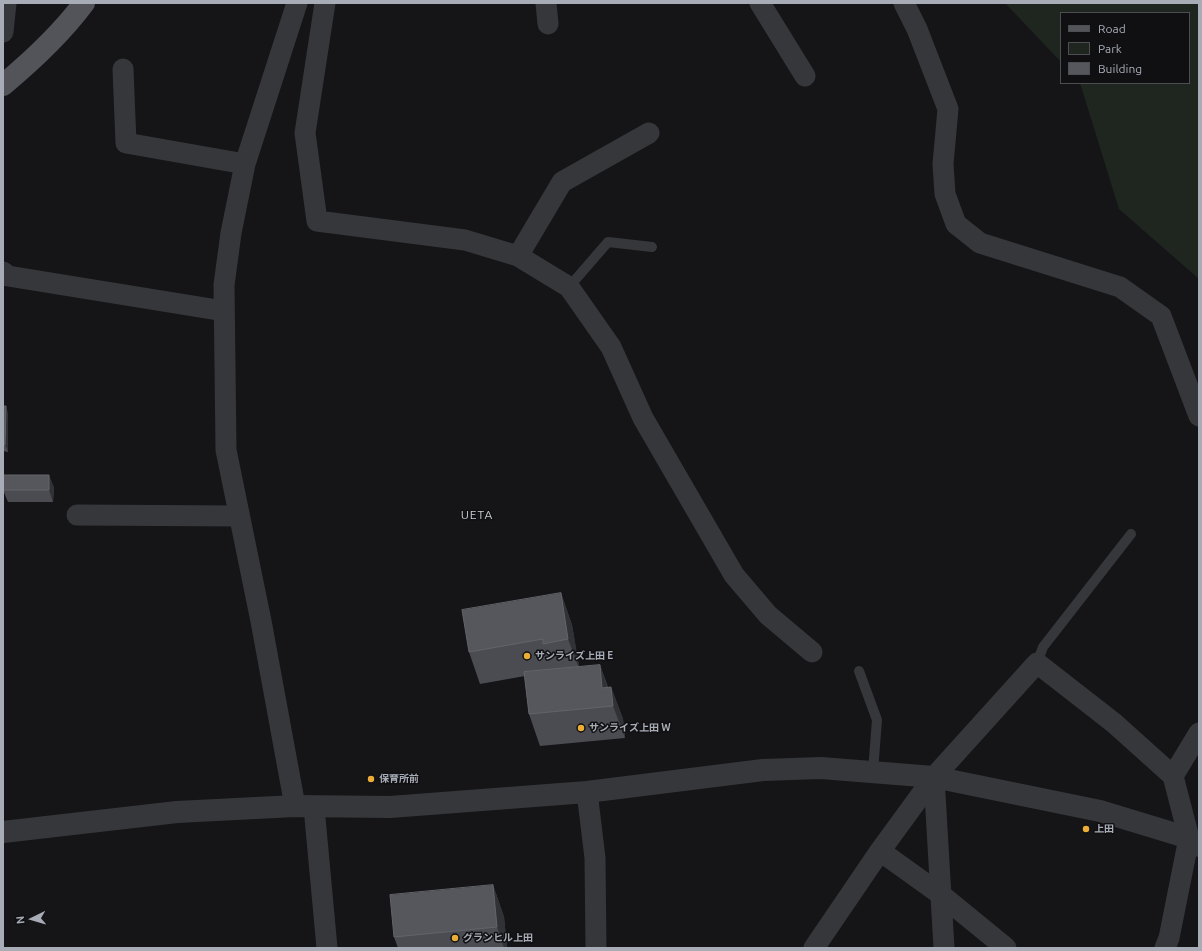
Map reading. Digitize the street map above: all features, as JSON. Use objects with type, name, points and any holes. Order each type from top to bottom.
[{"type":"main road","points":[[3,85],[34,59],[71,20],[84,3]]},
{"type":"street","points":[[3,32],[6,3]]},
{"type":"street","points":[[297,3],[245,164],[231,233],[224,285],[226,450],[261,621],[304,807],[326,948]]},
{"type":"street","points":[[325,3],[305,133],[317,221],[464,240],[518,256],[569,287],[611,347],[643,418],[734,575],[768,615],[812,652]]},
{"type":"street","points":[[546,3],[548,24]]},
{"type":"street","points":[[760,3],[805,76]]},
{"type":"street","points":[[904,3],[917,29],[948,109],[944,164],[945,194],[956,224],[980,243],[1120,287],[1161,316],[1199,416]]},
{"type":"street","points":[[123,69],[126,143],[245,164]]},
{"type":"street","points":[[518,256],[562,182],[649,134]]},
{"type":"street","points":[[3,272],[8,276],[224,311]]},
{"type":"street","points":[[77,515],[239,516]]},
{"type":"street","points":[[814,948],[880,851],[934,777],[1037,663],[1114,723],[1173,776],[1194,842],[1169,938],[1165,948]]},
{"type":"street","points":[[1173,776],[1199,733]]},
{"type":"street","points":[[3,832],[177,812],[304,807],[390,807],[587,792],[763,770],[821,768],[874,771],[934,777],[1100,811],[1194,842]]},
{"type":"street","points":[[934,777],[944,948]]},
{"type":"street","points":[[587,792],[595,858],[596,948]]},
{"type":"street","points":[[880,851],[940,894],[1006,948]]},
{"type":"lane","points":[[569,287],[608,242],[652,247]]},
{"type":"lane","points":[[1037,663],[1043,646],[1131,534]]},
{"type":"lane","points":[[859,671],[877,720],[874,771]]},
{"type":"green space","points":[[1005,3],[1199,3],[1199,279],[1119,209],[1080,84],[1190,84],[1190,12],[1060,12],[1060,61]]},
{"type":"building","points":[[3,406],[6,406],[5,445],[3,445]]},
{"type":"building","points":[[3,475],[49,475],[49,490],[3,490]]},
{"type":"building","points":[[561,593],[568,639],[543,644],[543,639],[469,652],[462,610]]},
{"type":"building","points":[[600,665],[602,688],[611,687],[613,706],[529,714],[524,672]]},
{"type":"building","points":[[493,885],[497,927],[394,937],[390,895]]},
{"type":"place","name":"サンライズ上田 E","points":[[527,656]]},
{"type":"place","name":"サンライズ上田 W","points":[[581,728]]},
{"type":"place","name":"保育所前","points":[[371,779]]},
{"type":"place","name":"上田","points":[[1086,829]]},
{"type":"place","name":"グランヒル上田","points":[[455,938]]},
{"type":"district","name":"UETA","points":[[477,515]]}]
